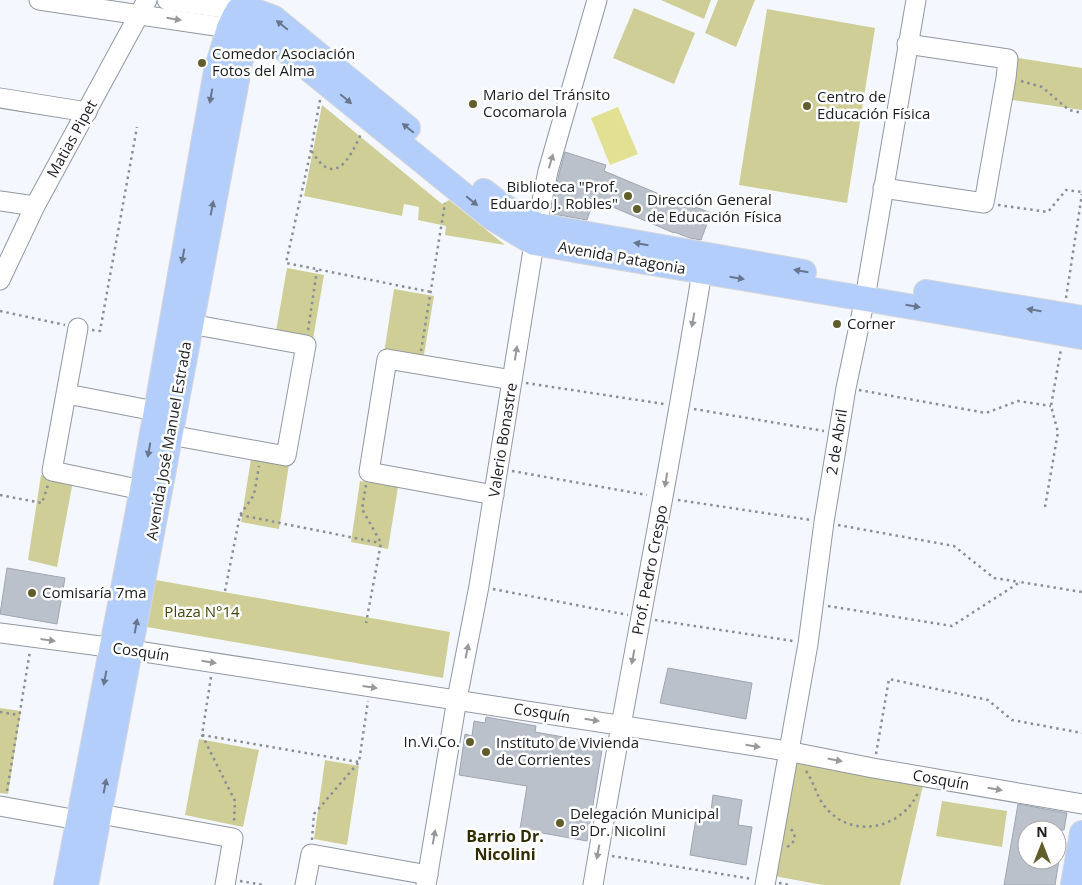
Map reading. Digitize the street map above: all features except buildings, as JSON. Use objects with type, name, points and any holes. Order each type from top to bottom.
[{"type":"main road","name":"Avenida Patagonia","points":[[247,13],[264,33],[491,216],[535,234],[1073,326]]},
{"type":"main road","name":"Avenida Patagonia","points":[[247,13],[274,18],[535,234]]},
{"type":"main road","name":"Avenida José Manuel Estrada","points":[[66,885],[89,817],[121,649],[170,435],[243,48],[247,13]]},
{"type":"main road","name":"Avenida José Manuel Estrada","points":[[121,649],[142,490],[216,71],[247,13]]},
{"type":"main road","name":"Avenida José Manuel Estrada","points":[[86,885],[89,817]]},
{"type":"main road","points":[[1073,885],[1082,833]]},
{"type":"street","points":[[39,0],[247,13]]},
{"type":"street","points":[[167,0],[247,13]]},
{"type":"street","name":"Valerio Bonastre","points":[[427,880],[457,699],[480,586],[535,234],[548,171],[597,0]]},
{"type":"street","name":"2 de Abril","points":[[765,883],[814,604],[824,522],[846,388],[916,0]]},
{"type":"street","name":"Matias Pipet","points":[[0,280],[34,206],[144,7]]},
{"type":"street","points":[[883,188],[984,204],[1006,78],[1008,59],[908,44]]},
{"type":"street","points":[[0,98],[87,112]]},
{"type":"street","points":[[0,201],[34,206]]},
{"type":"street","name":"Prof. Pedro Crespo","points":[[593,885],[620,725],[664,498],[703,263]]},
{"type":"street","points":[[170,435],[286,456],[306,345],[190,324]]},
{"type":"street","points":[[78,328],[52,471],[142,490]]},
{"type":"street","points":[[494,495],[368,472],[387,359],[512,380]]},
{"type":"street","points":[[67,394],[156,411]]},
{"type":"street","name":"Cosquín","points":[[0,633],[457,699],[788,751],[873,768],[1082,804]]},
{"type":"street","points":[[2,807],[89,817],[233,838],[225,882]]},
{"type":"street","points":[[305,885],[311,854],[427,880]]},
{"type":"path","points":[[1006,78],[1042,87],[1069,110],[1082,113]]},
{"type":"path","points":[[325,81],[286,263],[431,292]]},
{"type":"path","points":[[311,150],[319,163],[331,169],[342,166],[349,158],[368,117]]},
{"type":"path","points":[[0,311],[100,331],[137,127]]},
{"type":"path","points":[[418,364],[448,182]]},
{"type":"path","points":[[984,204],[1048,212],[1066,190],[1082,193],[1073,326],[1051,406],[1058,432],[1045,507]]},
{"type":"path","points":[[306,345],[318,270]]},
{"type":"path","points":[[846,388],[986,413],[1018,401],[1051,406]]},
{"type":"path","points":[[225,591],[240,515],[254,495],[261,452]]},
{"type":"path","points":[[0,495],[42,503],[52,471]]},
{"type":"path","points":[[366,624],[380,543],[362,509],[368,472]]},
{"type":"path","points":[[240,515],[380,543]]},
{"type":"path","points":[[824,522],[954,546],[994,578],[1082,592]]},
{"type":"path","points":[[814,604],[952,626],[1020,582]]},
{"type":"path","points":[[2,807],[32,638]]},
{"type":"path","points":[[213,663],[202,735],[235,801],[233,838]]},
{"type":"path","points":[[873,768],[889,679],[988,700],[1012,720],[1082,733]]},
{"type":"path","points":[[311,854],[314,814],[359,762],[370,687]]},
{"type":"path","points":[[0,712],[19,715]]},
{"type":"path","points":[[202,735],[359,762]]},
{"type":"path","points":[[801,765],[812,779],[818,797],[831,813],[841,821],[861,827],[886,824],[896,819],[914,801],[921,784]]},
{"type":"path","points":[[783,847],[793,844],[795,839],[794,833],[790,828],[786,828]]},
{"type":"path","points":[[598,854],[765,883],[790,885]]},
{"type":"path","points":[[225,882],[263,885]]},
{"type":"green space","points":[[661,0],[711,0],[704,19]]},
{"type":"green space","points":[[718,0],[755,0],[736,47],[705,33]]},
{"type":"green space","points":[[634,8],[695,33],[674,84],[613,58]]},
{"type":"green space","name":"Centro de Educación Física","points":[[767,9],[875,28],[847,203],[739,185]]},
{"type":"green space","points":[[1018,58],[1082,68],[1082,110],[1012,100]]},
{"type":"green space","points":[[322,105],[442,204],[449,200],[505,245],[445,235],[446,226],[418,220],[419,207],[404,204],[402,216],[304,196]]},
{"type":"green space","points":[[287,268],[324,275],[313,339],[276,331]]},
{"type":"green space","points":[[394,289],[434,296],[423,360],[384,353]]},
{"type":"green space","points":[[251,459],[289,464],[279,529],[241,522]]},
{"type":"green space","points":[[41,475],[73,481],[57,567],[28,560]]},
{"type":"green space","points":[[360,481],[398,487],[388,549],[351,542]]},
{"type":"green space","name":"Plaza N°14","points":[[150,579],[450,632],[443,678],[141,626]]},
{"type":"green space","points":[[0,708],[21,711],[8,794],[0,793]]},
{"type":"green space","points":[[199,739],[259,750],[243,827],[185,815]]},
{"type":"green space","points":[[325,760],[359,766],[347,845],[314,839]]},
{"type":"green space","points":[[805,762],[924,781],[900,885],[823,885],[774,876],[796,764]]},
{"type":"green space","points":[[942,801],[1007,811],[1002,847],[936,836]]},
{"type":"shaded area","points":[[618,107],[638,154],[610,165],[591,118]]},
{"type":"place","name":"Comedor Asociación Fotos del Alma","points":[[202,63]]},
{"type":"place","name":"Mario del Tránsito Cocomarola","points":[[473,104]]},
{"type":"place","name":"Centro de Educación Física","points":[[807,106]]},
{"type":"place","name":"Biblioteca \"Prof. Eduardo J. Robles\"","points":[[628,196]]},
{"type":"place","name":"Dirección General de Educación Física","points":[[637,209]]},
{"type":"place","name":"Corner","points":[[837,324]]},
{"type":"place","name":"Comisaría 7ma","points":[[32,593]]},
{"type":"place","name":"In.Vi.Co.","points":[[470,742]]},
{"type":"place","name":"Instituto de Vivienda de Corrientes","points":[[486,752]]},
{"type":"place","name":"Delegación Municipal Bº Dr. Nicolini","points":[[560,823]]},
{"type":"district","name":"Barrio Dr. Nicolini","points":[[505,845]]}]
